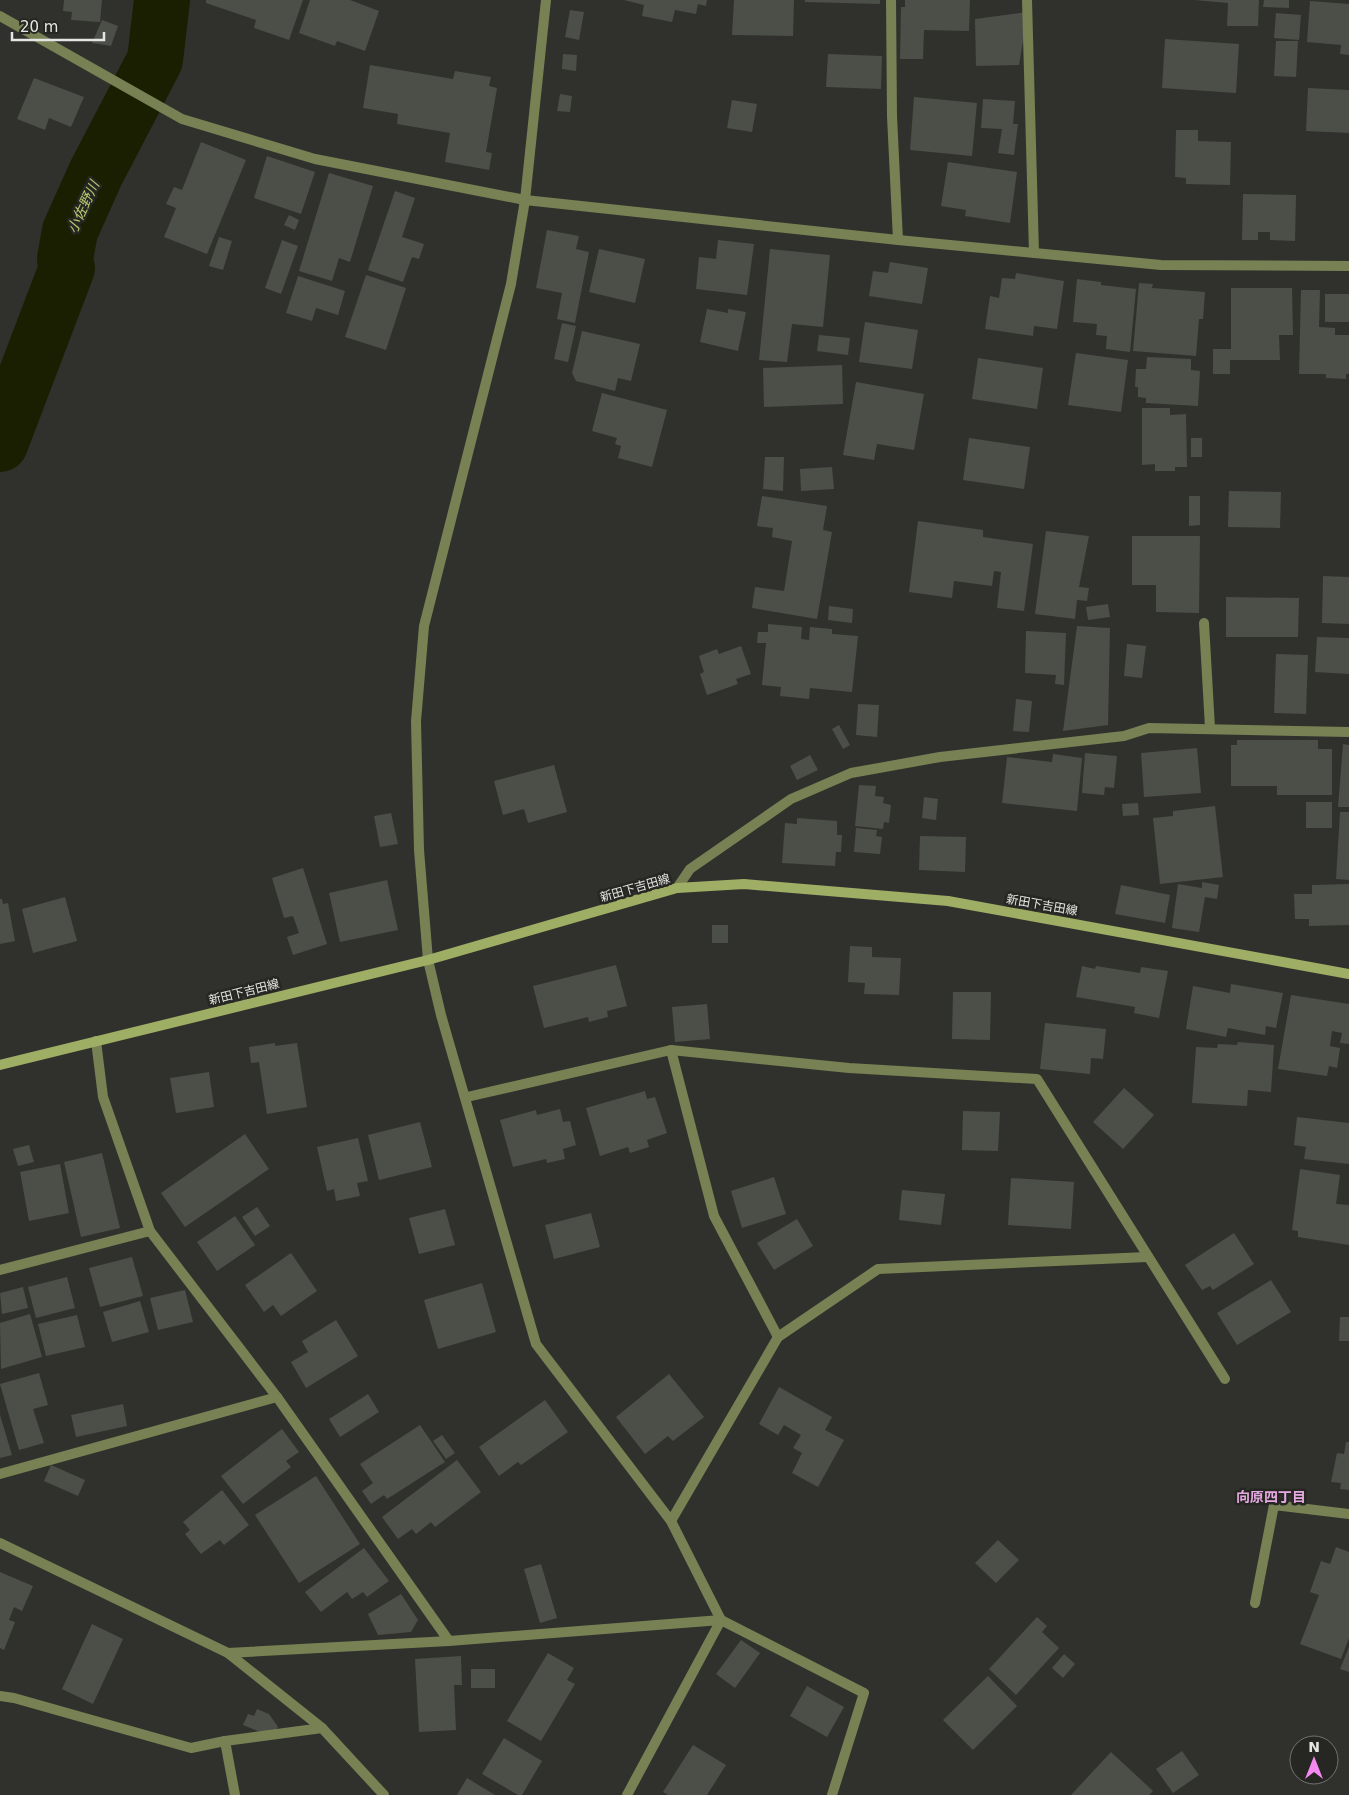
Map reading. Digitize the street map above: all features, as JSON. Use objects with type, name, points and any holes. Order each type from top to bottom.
[{"type":"main road","name":"新田下吉田線","points":[[0,1064],[428,960],[677,888],[744,884],[948,901],[1349,974]]},
{"type":"street","points":[[546,0],[525,200],[511,284],[424,626],[416,721],[419,850],[428,960],[441,1014],[467,1097],[536,1344],[671,1521],[721,1620]]},
{"type":"street","points":[[891,0],[892,116],[898,240]]},
{"type":"street","points":[[1027,0],[1034,253]]},
{"type":"street","points":[[0,16],[182,119],[315,158],[525,200],[898,240],[1161,265],[1349,266]]},
{"type":"street","points":[[1204,623],[1210,728]]},
{"type":"street","points":[[677,888],[690,869],[791,799],[851,773],[940,757],[1124,736],[1148,728],[1349,732]]},
{"type":"street","points":[[96,1041],[103,1097],[150,1231],[277,1398],[449,1641]]},
{"type":"street","points":[[467,1097],[671,1050],[849,1068],[1037,1079],[1225,1380]]},
{"type":"street","points":[[671,1050],[714,1216],[778,1337]]},
{"type":"street","points":[[0,1270],[150,1231]]},
{"type":"street","points":[[671,1521],[778,1337],[878,1269],[1147,1257]]},
{"type":"street","points":[[0,1474],[277,1398]]},
{"type":"street","points":[[1255,1603],[1274,1504],[1349,1514]]},
{"type":"street","points":[[0,1543],[228,1653],[322,1728],[384,1795]]},
{"type":"street","points":[[632,1793],[721,1620]]},
{"type":"street","points":[[228,1653],[449,1641],[721,1620],[864,1693],[832,1795]]},
{"type":"street","points":[[0,1696],[14,1698],[191,1748],[224,1741],[322,1728]]},
{"type":"street","points":[[224,1741],[235,1795]]},
{"type":"building","points":[[64,0],[102,0],[100,22],[71,20],[72,12],[63,11]]},
{"type":"building","points":[[206,0],[303,0],[289,40],[254,28],[256,20],[206,3]]},
{"type":"building","points":[[310,0],[350,0],[379,11],[365,51],[337,41],[335,46],[299,33]]},
{"type":"building","points":[[624,0],[707,0],[706,6],[698,4],[696,14],[675,10],[672,22],[642,16],[644,5]]},
{"type":"building","points":[[734,0],[794,0],[793,36],[732,35]]},
{"type":"building","points":[[805,0],[880,0],[880,4],[805,2]]},
{"type":"building","points":[[905,0],[970,0],[969,31],[924,30],[923,59],[900,59],[901,7],[905,7]]},
{"type":"building","points":[[1194,0],[1259,0],[1258,26],[1227,26],[1228,3]]},
{"type":"building","points":[[1264,0],[1289,0],[1289,8],[1263,7]]},
{"type":"building","points":[[1310,1],[1349,4],[1349,55],[1340,54],[1341,45],[1307,42]]},
{"type":"building","points":[[570,10],[584,12],[579,40],[565,37]]},
{"type":"building","points":[[1028,12],[1019,65],[976,66],[975,19]]},
{"type":"building","points":[[1276,13],[1301,15],[1299,40],[1274,38]]},
{"type":"building","points":[[102,20],[118,26],[111,46],[92,43]]},
{"type":"building","points":[[1165,39],[1239,44],[1236,93],[1162,88]]},
{"type":"building","points":[[1276,41],[1298,41],[1296,77],[1274,76]]},
{"type":"building","points":[[563,54],[577,55],[576,71],[562,69]]},
{"type":"building","points":[[828,54],[882,56],[881,89],[826,87]]},
{"type":"building","points":[[370,65],[453,79],[455,71],[491,77],[489,86],[497,88],[486,152],[492,153],[489,170],[445,162],[450,133],[397,124],[398,114],[363,108]]},
{"type":"building","points":[[34,78],[84,97],[71,127],[49,118],[45,130],[17,119]]},
{"type":"building","points":[[1308,88],[1349,90],[1349,133],[1306,131]]},
{"type":"building","points":[[560,94],[572,96],[570,112],[557,111]]},
{"type":"building","points":[[914,97],[977,103],[972,156],[910,150]]},
{"type":"building","points":[[983,99],[1015,101],[1013,124],[1018,124],[1014,155],[998,153],[1002,129],[981,128]]},
{"type":"building","points":[[732,100],[757,104],[752,132],[727,128]]},
{"type":"building","points":[[1176,130],[1198,130],[1198,141],[1231,142],[1230,185],[1186,184],[1186,178],[1175,177]]},
{"type":"building","points":[[201,142],[246,160],[207,254],[164,237],[176,208],[166,204],[174,187],[182,190]]},
{"type":"building","points":[[267,156],[315,172],[301,214],[254,198]]},
{"type":"building","points":[[948,162],[1017,172],[1010,223],[965,216],[966,210],[941,206]]},
{"type":"building","points":[[329,173],[373,186],[350,262],[339,258],[332,281],[299,271]]},
{"type":"building","points":[[395,191],[415,198],[402,237],[424,244],[419,259],[412,257],[403,282],[368,270]]},
{"type":"building","points":[[1243,194],[1296,195],[1295,241],[1270,240],[1270,232],[1258,232],[1258,240],[1242,240]]},
{"type":"building","points":[[289,215],[299,220],[295,230],[284,225]]},
{"type":"building","points":[[547,230],[579,236],[576,249],[589,252],[575,323],[557,319],[562,293],[536,288]]},
{"type":"building","points":[[219,237],[232,241],[223,270],[209,266]]},
{"type":"building","points":[[282,240],[298,246],[281,294],[265,288]]},
{"type":"building","points":[[718,240],[754,244],[747,295],[696,289],[699,257],[716,259]]},
{"type":"building","points":[[599,249],[645,259],[635,303],[589,292]]},
{"type":"building","points":[[770,249],[830,255],[823,327],[792,324],[787,362],[759,360]]},
{"type":"building","points":[[890,262],[928,268],[922,304],[869,296],[873,271],[888,273]]},
{"type":"building","points":[[1016,273],[1064,281],[1057,329],[1034,326],[1033,336],[985,329],[990,296],[999,298],[1002,278],[1015,279]]},
{"type":"building","points":[[366,275],[406,288],[386,350],[345,337]]},
{"type":"building","points":[[298,276],[345,291],[338,315],[316,308],[312,321],[286,313]]},
{"type":"building","points":[[1077,279],[1101,282],[1101,285],[1136,289],[1130,352],[1106,349],[1107,336],[1096,335],[1097,324],[1073,322]]},
{"type":"building","points":[[1139,283],[1153,284],[1152,288],[1205,292],[1203,319],[1199,319],[1196,356],[1133,351]]},
{"type":"building","points":[[1231,288],[1292,288],[1293,335],[1279,335],[1280,360],[1230,360],[1230,374],[1213,374],[1213,349],[1231,349]]},
{"type":"building","points":[[1301,290],[1320,290],[1319,327],[1335,328],[1335,335],[1349,335],[1349,374],[1346,374],[1346,379],[1326,378],[1326,374],[1299,374]]},
{"type":"building","points":[[1325,294],[1349,294],[1349,322],[1325,322]]},
{"type":"building","points":[[707,309],[728,313],[728,309],[746,312],[738,351],[700,342]]},
{"type":"building","points":[[865,322],[918,330],[912,369],[859,362]]},
{"type":"building","points":[[562,323],[576,326],[568,362],[554,359]]},
{"type":"building","points":[[582,331],[640,344],[631,381],[618,378],[615,391],[576,381],[572,373]]},
{"type":"building","points":[[819,335],[850,338],[848,355],[817,351]]},
{"type":"building","points":[[1076,353],[1128,360],[1121,412],[1068,405]]},
{"type":"building","points":[[1147,357],[1191,359],[1191,370],[1200,371],[1198,406],[1146,403],[1146,398],[1138,397],[1138,387],[1135,387],[1136,369],[1146,369]]},
{"type":"building","points":[[978,358],[1043,368],[1037,409],[972,399]]},
{"type":"building","points":[[842,365],[843,404],[764,407],[763,368]]},
{"type":"building","points":[[856,382],[924,394],[914,450],[877,444],[874,460],[843,455]]},
{"type":"building","points":[[602,393],[667,410],[652,467],[618,458],[621,446],[615,444],[617,438],[592,431]]},
{"type":"building","points":[[1142,408],[1170,408],[1170,415],[1186,414],[1187,467],[1175,467],[1175,471],[1155,471],[1155,464],[1142,465]]},
{"type":"building","points":[[969,438],[1030,447],[1024,489],[963,480]]},
{"type":"building","points":[[1191,438],[1202,438],[1202,457],[1191,457]]},
{"type":"building","points":[[765,457],[784,457],[783,491],[763,489]]},
{"type":"building","points":[[832,467],[834,489],[801,491],[800,469]]},
{"type":"building","points":[[1229,491],[1281,492],[1280,528],[1228,527]]},
{"type":"building","points":[[762,496],[827,506],[823,530],[832,532],[817,619],[752,608],[755,587],[784,591],[792,541],[772,537],[773,528],[757,526]]},
{"type":"building","points":[[1189,496],[1200,496],[1200,525],[1189,526]]},
{"type":"building","points":[[918,521],[983,530],[983,537],[1033,544],[1024,611],[997,608],[1001,572],[994,571],[992,586],[954,581],[952,598],[909,592]]},
{"type":"building","points":[[1046,531],[1089,536],[1079,587],[1089,588],[1087,601],[1077,600],[1075,619],[1035,614]]},
{"type":"building","points":[[1132,536],[1200,536],[1199,613],[1156,612],[1156,585],[1132,585]]},
{"type":"building","points":[[1323,576],[1349,577],[1349,624],[1322,623]]},
{"type":"building","points":[[1226,597],[1299,598],[1298,637],[1226,637]]},
{"type":"building","points":[[1108,604],[1110,617],[1088,620],[1086,607]]},
{"type":"building","points":[[829,606],[853,609],[852,623],[828,620]]},
{"type":"building","points":[[768,624],[802,627],[801,639],[809,640],[810,627],[832,629],[832,634],[858,636],[852,692],[810,688],[809,699],[780,696],[781,687],[762,685],[766,643],[757,643],[758,632],[768,632]]},
{"type":"building","points":[[1077,626],[1110,628],[1108,725],[1063,731]]},
{"type":"building","points":[[1026,631],[1066,633],[1064,685],[1055,684],[1056,675],[1025,673]]},
{"type":"building","points":[[1317,637],[1349,638],[1349,674],[1315,672]]},
{"type":"building","points":[[1127,644],[1146,646],[1142,678],[1124,676]]},
{"type":"building","points":[[741,646],[751,674],[736,679],[738,684],[707,695],[700,674],[704,672],[699,656],[717,649],[719,654]]},
{"type":"building","points":[[1276,654],[1308,655],[1306,714],[1274,713]]},
{"type":"building","points":[[1016,699],[1032,701],[1029,732],[1013,731]]},
{"type":"building","points":[[858,704],[879,705],[877,737],[856,735]]},
{"type":"building","points":[[839,725],[850,745],[843,749],[832,729]]},
{"type":"building","points":[[1237,740],[1318,740],[1318,749],[1332,749],[1332,795],[1277,795],[1277,786],[1231,786],[1231,745],[1237,745]]},
{"type":"building","points":[[1343,744],[1349,745],[1349,807],[1338,807]]},
{"type":"building","points":[[1197,748],[1201,793],[1144,797],[1141,753]]},
{"type":"building","points":[[1085,753],[1117,756],[1114,788],[1105,787],[1104,795],[1082,793]]},
{"type":"building","points":[[1053,754],[1082,758],[1077,811],[1002,803],[1007,757],[1052,762]]},
{"type":"building","points":[[810,755],[818,770],[797,780],[790,766]]},
{"type":"building","points":[[554,765],[567,812],[528,823],[524,809],[503,815],[494,781]]},
{"type":"building","points":[[859,785],[876,786],[875,796],[884,797],[883,803],[891,805],[889,823],[884,822],[883,829],[855,826]]},
{"type":"building","points":[[924,797],[938,799],[936,820],[922,818]]},
{"type":"building","points":[[1306,802],[1332,802],[1332,828],[1306,828]]},
{"type":"building","points":[[1138,803],[1139,815],[1123,816],[1122,804]]},
{"type":"building","points":[[1215,806],[1223,877],[1160,884],[1153,818],[1173,816],[1173,811]]},
{"type":"building","points":[[1340,812],[1349,812],[1349,880],[1336,879]]},
{"type":"building","points":[[391,813],[398,844],[380,847],[374,816]]},
{"type":"building","points":[[797,818],[837,821],[837,835],[842,835],[841,852],[836,852],[835,866],[782,863],[785,823],[797,824]]},
{"type":"building","points":[[856,828],[877,830],[876,836],[882,837],[880,854],[854,852]]},
{"type":"building","points":[[920,836],[966,837],[965,872],[919,870]]},
{"type":"building","points":[[303,868],[327,944],[293,955],[287,937],[299,933],[293,916],[284,918],[272,878]]},
{"type":"building","points":[[387,880],[398,930],[340,942],[329,893]]},
{"type":"building","points":[[1202,882],[1219,885],[1217,899],[1205,897],[1199,932],[1172,928],[1178,884],[1202,888]]},
{"type":"building","points":[[1349,884],[1349,925],[1309,926],[1309,919],[1295,919],[1294,894],[1312,894],[1312,885]]},
{"type":"building","points":[[1121,885],[1170,895],[1165,923],[1115,914]]},
{"type":"building","points":[[65,897],[77,941],[33,953],[22,909]]},
{"type":"building","points":[[0,899],[2,899],[3,904],[8,903],[15,941],[0,944]]},
{"type":"building","points":[[712,925],[728,925],[728,943],[712,943]]},
{"type":"building","points":[[850,946],[872,947],[872,957],[901,958],[899,995],[864,994],[865,983],[848,982]]},
{"type":"building","points":[[616,965],[627,1006],[607,1011],[608,1017],[589,1022],[588,1017],[544,1028],[533,986]]},
{"type":"building","points":[[1082,966],[1095,969],[1096,966],[1140,973],[1141,967],[1168,971],[1159,1018],[1134,1013],[1135,1007],[1076,997]]},
{"type":"building","points":[[1231,984],[1283,993],[1276,1028],[1266,1026],[1265,1035],[1228,1028],[1226,1037],[1186,1029],[1193,986],[1230,993]]},
{"type":"building","points":[[953,992],[991,992],[990,1040],[952,1039]]},
{"type":"building","points":[[1291,995],[1349,1004],[1349,1044],[1340,1043],[1342,1033],[1332,1031],[1330,1046],[1340,1048],[1337,1068],[1329,1066],[1327,1076],[1278,1069]]},
{"type":"building","points":[[707,1004],[710,1039],[675,1042],[672,1007]]},
{"type":"building","points":[[1045,1023],[1106,1029],[1103,1059],[1091,1058],[1090,1074],[1040,1069]]},
{"type":"building","points":[[1238,1042],[1274,1045],[1271,1092],[1248,1090],[1247,1106],[1192,1103],[1196,1047],[1217,1048],[1218,1044],[1237,1045]]},
{"type":"building","points":[[275,1043],[275,1046],[297,1043],[307,1107],[267,1114],[259,1062],[251,1063],[249,1047]]},
{"type":"building","points":[[209,1072],[214,1107],[176,1113],[170,1078]]},
{"type":"building","points":[[1124,1088],[1154,1115],[1123,1149],[1093,1122]]},
{"type":"building","points":[[645,1091],[647,1099],[655,1097],[667,1133],[647,1140],[649,1147],[630,1153],[628,1147],[600,1156],[586,1108]]},
{"type":"building","points":[[560,1109],[563,1122],[570,1121],[576,1145],[563,1149],[565,1159],[547,1163],[546,1159],[513,1167],[500,1120],[536,1110],[537,1115]]},
{"type":"building","points":[[963,1111],[1000,1112],[998,1151],[962,1150]]},
{"type":"building","points":[[1297,1117],[1349,1123],[1349,1164],[1304,1159],[1306,1147],[1294,1145]]},
{"type":"building","points":[[420,1122],[432,1167],[379,1180],[368,1135]]},
{"type":"building","points":[[245,1134],[269,1169],[185,1227],[161,1193]]},
{"type":"building","points":[[358,1138],[368,1181],[357,1183],[360,1196],[336,1201],[334,1189],[327,1191],[317,1147]]},
{"type":"building","points":[[29,1145],[34,1162],[18,1166],[13,1149]]},
{"type":"building","points":[[102,1153],[120,1228],[81,1237],[64,1162]]},
{"type":"building","points":[[60,1164],[69,1213],[29,1221],[20,1172]]},
{"type":"building","points":[[1300,1169],[1340,1175],[1336,1204],[1349,1205],[1349,1245],[1298,1237],[1298,1231],[1292,1230]]},
{"type":"building","points":[[774,1177],[786,1214],[742,1228],[731,1191]]},
{"type":"building","points":[[1011,1178],[1074,1182],[1071,1229],[1008,1225]]},
{"type":"building","points":[[902,1190],[945,1194],[941,1225],[899,1220]]},
{"type":"building","points":[[257,1207],[270,1226],[255,1236],[242,1217]]},
{"type":"building","points":[[445,1209],[455,1245],[419,1254],[409,1218]]},
{"type":"building","points":[[591,1213],[600,1247],[554,1259],[545,1225]]},
{"type":"building","points":[[235,1216],[255,1245],[217,1271],[197,1242]]},
{"type":"building","points":[[797,1219],[813,1246],[774,1270],[757,1243]]},
{"type":"building","points":[[1234,1233],[1254,1264],[1213,1290],[1210,1286],[1202,1290],[1185,1265]]},
{"type":"building","points":[[291,1253],[317,1291],[281,1316],[273,1305],[264,1312],[245,1285]]},
{"type":"building","points":[[132,1257],[143,1296],[100,1307],[89,1268]]},
{"type":"building","points":[[67,1277],[75,1308],[36,1318],[28,1287]]},
{"type":"building","points":[[1271,1280],[1291,1312],[1237,1345],[1217,1313]]},
{"type":"building","points":[[482,1283],[496,1332],[438,1349],[424,1300]]},
{"type":"building","points":[[23,1287],[28,1308],[2,1314],[0,1293]]},
{"type":"building","points":[[185,1290],[193,1322],[158,1330],[150,1298]]},
{"type":"building","points":[[140,1301],[149,1332],[112,1342],[103,1312]]},
{"type":"building","points":[[30,1314],[42,1357],[1,1369],[0,1323]]},
{"type":"building","points":[[77,1315],[85,1347],[46,1356],[38,1324]]},
{"type":"building","points":[[1340,1317],[1349,1317],[1349,1341],[1339,1341]]},
{"type":"building","points":[[336,1320],[358,1356],[306,1388],[291,1362],[308,1352],[302,1341]]},
{"type":"building","points":[[39,1373],[48,1405],[33,1409],[44,1443],[19,1450],[0,1384]]},
{"type":"building","points":[[669,1374],[704,1417],[673,1441],[668,1436],[645,1454],[616,1417]]},
{"type":"building","points":[[779,1387],[832,1417],[825,1430],[844,1440],[818,1487],[792,1473],[802,1453],[793,1448],[801,1435],[784,1425],[778,1435],[759,1424]]},
{"type":"building","points":[[368,1394],[379,1412],[340,1437],[329,1419]]},
{"type":"building","points":[[545,1400],[568,1432],[521,1465],[518,1462],[499,1476],[479,1447]]},
{"type":"building","points":[[123,1404],[127,1426],[76,1437],[71,1415]]},
{"type":"building","points":[[0,1415],[12,1455],[0,1458]]},
{"type":"building","points":[[420,1425],[445,1462],[387,1499],[384,1495],[371,1504],[362,1491],[373,1483],[360,1464]]},
{"type":"building","points":[[282,1429],[299,1452],[286,1461],[291,1467],[243,1504],[221,1476]]},
{"type":"building","points":[[442,1435],[455,1453],[446,1459],[433,1441]]},
{"type":"building","points":[[1346,1442],[1349,1442],[1349,1490],[1340,1489],[1341,1483],[1331,1482],[1337,1453],[1344,1454]]},
{"type":"building","points":[[457,1460],[481,1492],[435,1527],[431,1522],[416,1534],[412,1529],[398,1539],[382,1517]]},
{"type":"building","points":[[51,1465],[85,1480],[78,1496],[44,1481]]},
{"type":"building","points":[[316,1476],[360,1544],[299,1583],[255,1515]]},
{"type":"building","points":[[222,1490],[249,1525],[224,1545],[220,1540],[201,1554],[185,1534],[190,1530],[183,1522]]},
{"type":"building","points":[[998,1540],[1019,1560],[996,1583],[975,1563]]},
{"type":"building","points":[[1336,1547],[1349,1552],[1349,1638],[1341,1659],[1300,1644],[1319,1595],[1310,1592],[1321,1561],[1330,1564]]},
{"type":"building","points":[[364,1548],[389,1581],[367,1597],[363,1592],[352,1599],[347,1592],[321,1612],[305,1592]]},
{"type":"building","points":[[541,1564],[557,1618],[540,1623],[524,1569]]},
{"type":"building","points":[[0,1572],[33,1586],[22,1611],[14,1607],[9,1620],[15,1622],[4,1650],[0,1648]]},
{"type":"building","points":[[401,1594],[418,1620],[411,1632],[378,1635],[368,1614]]},
{"type":"building","points":[[1037,1617],[1047,1626],[1042,1632],[1059,1648],[1016,1695],[989,1669]]},
{"type":"building","points":[[92,1624],[123,1639],[93,1704],[62,1689]]},
{"type":"building","points":[[741,1640],[760,1653],[735,1688],[716,1674]]},
{"type":"building","points":[[1349,1647],[1349,1672],[1340,1669]]},
{"type":"building","points":[[548,1653],[574,1668],[567,1680],[575,1684],[541,1741],[507,1721]]},
{"type":"building","points":[[1064,1654],[1075,1664],[1063,1678],[1052,1668]]},
{"type":"building","points":[[461,1656],[462,1685],[454,1685],[456,1730],[419,1732],[415,1659]]},
{"type":"building","points":[[471,1669],[495,1669],[495,1688],[471,1688]]},
{"type":"building","points":[[988,1676],[1017,1706],[973,1750],[943,1720]]},
{"type":"building","points":[[807,1686],[844,1707],[827,1737],[790,1716]]},
{"type":"building","points":[[257,1709],[269,1714],[278,1727],[276,1730],[260,1732],[243,1725],[248,1714],[254,1716]]},
{"type":"building","points":[[504,1738],[542,1761],[522,1795],[518,1795],[482,1774]]},
{"type":"building","points":[[693,1745],[726,1765],[707,1795],[668,1795],[663,1792]]},
{"type":"building","points":[[1182,1751],[1199,1775],[1173,1793],[1156,1769]]},
{"type":"building","points":[[1111,1752],[1153,1791],[1149,1795],[1071,1795]]},
{"type":"building","points":[[467,1778],[495,1795],[457,1795]]},
{"type":"waterway","name":"小佐野川","points":[[0,444],[67,268],[65,259],[70,231],[96,173],[155,60],[162,0]]},
{"type":"district","name":"向原四丁目","points":[[1271,1497]]}]
